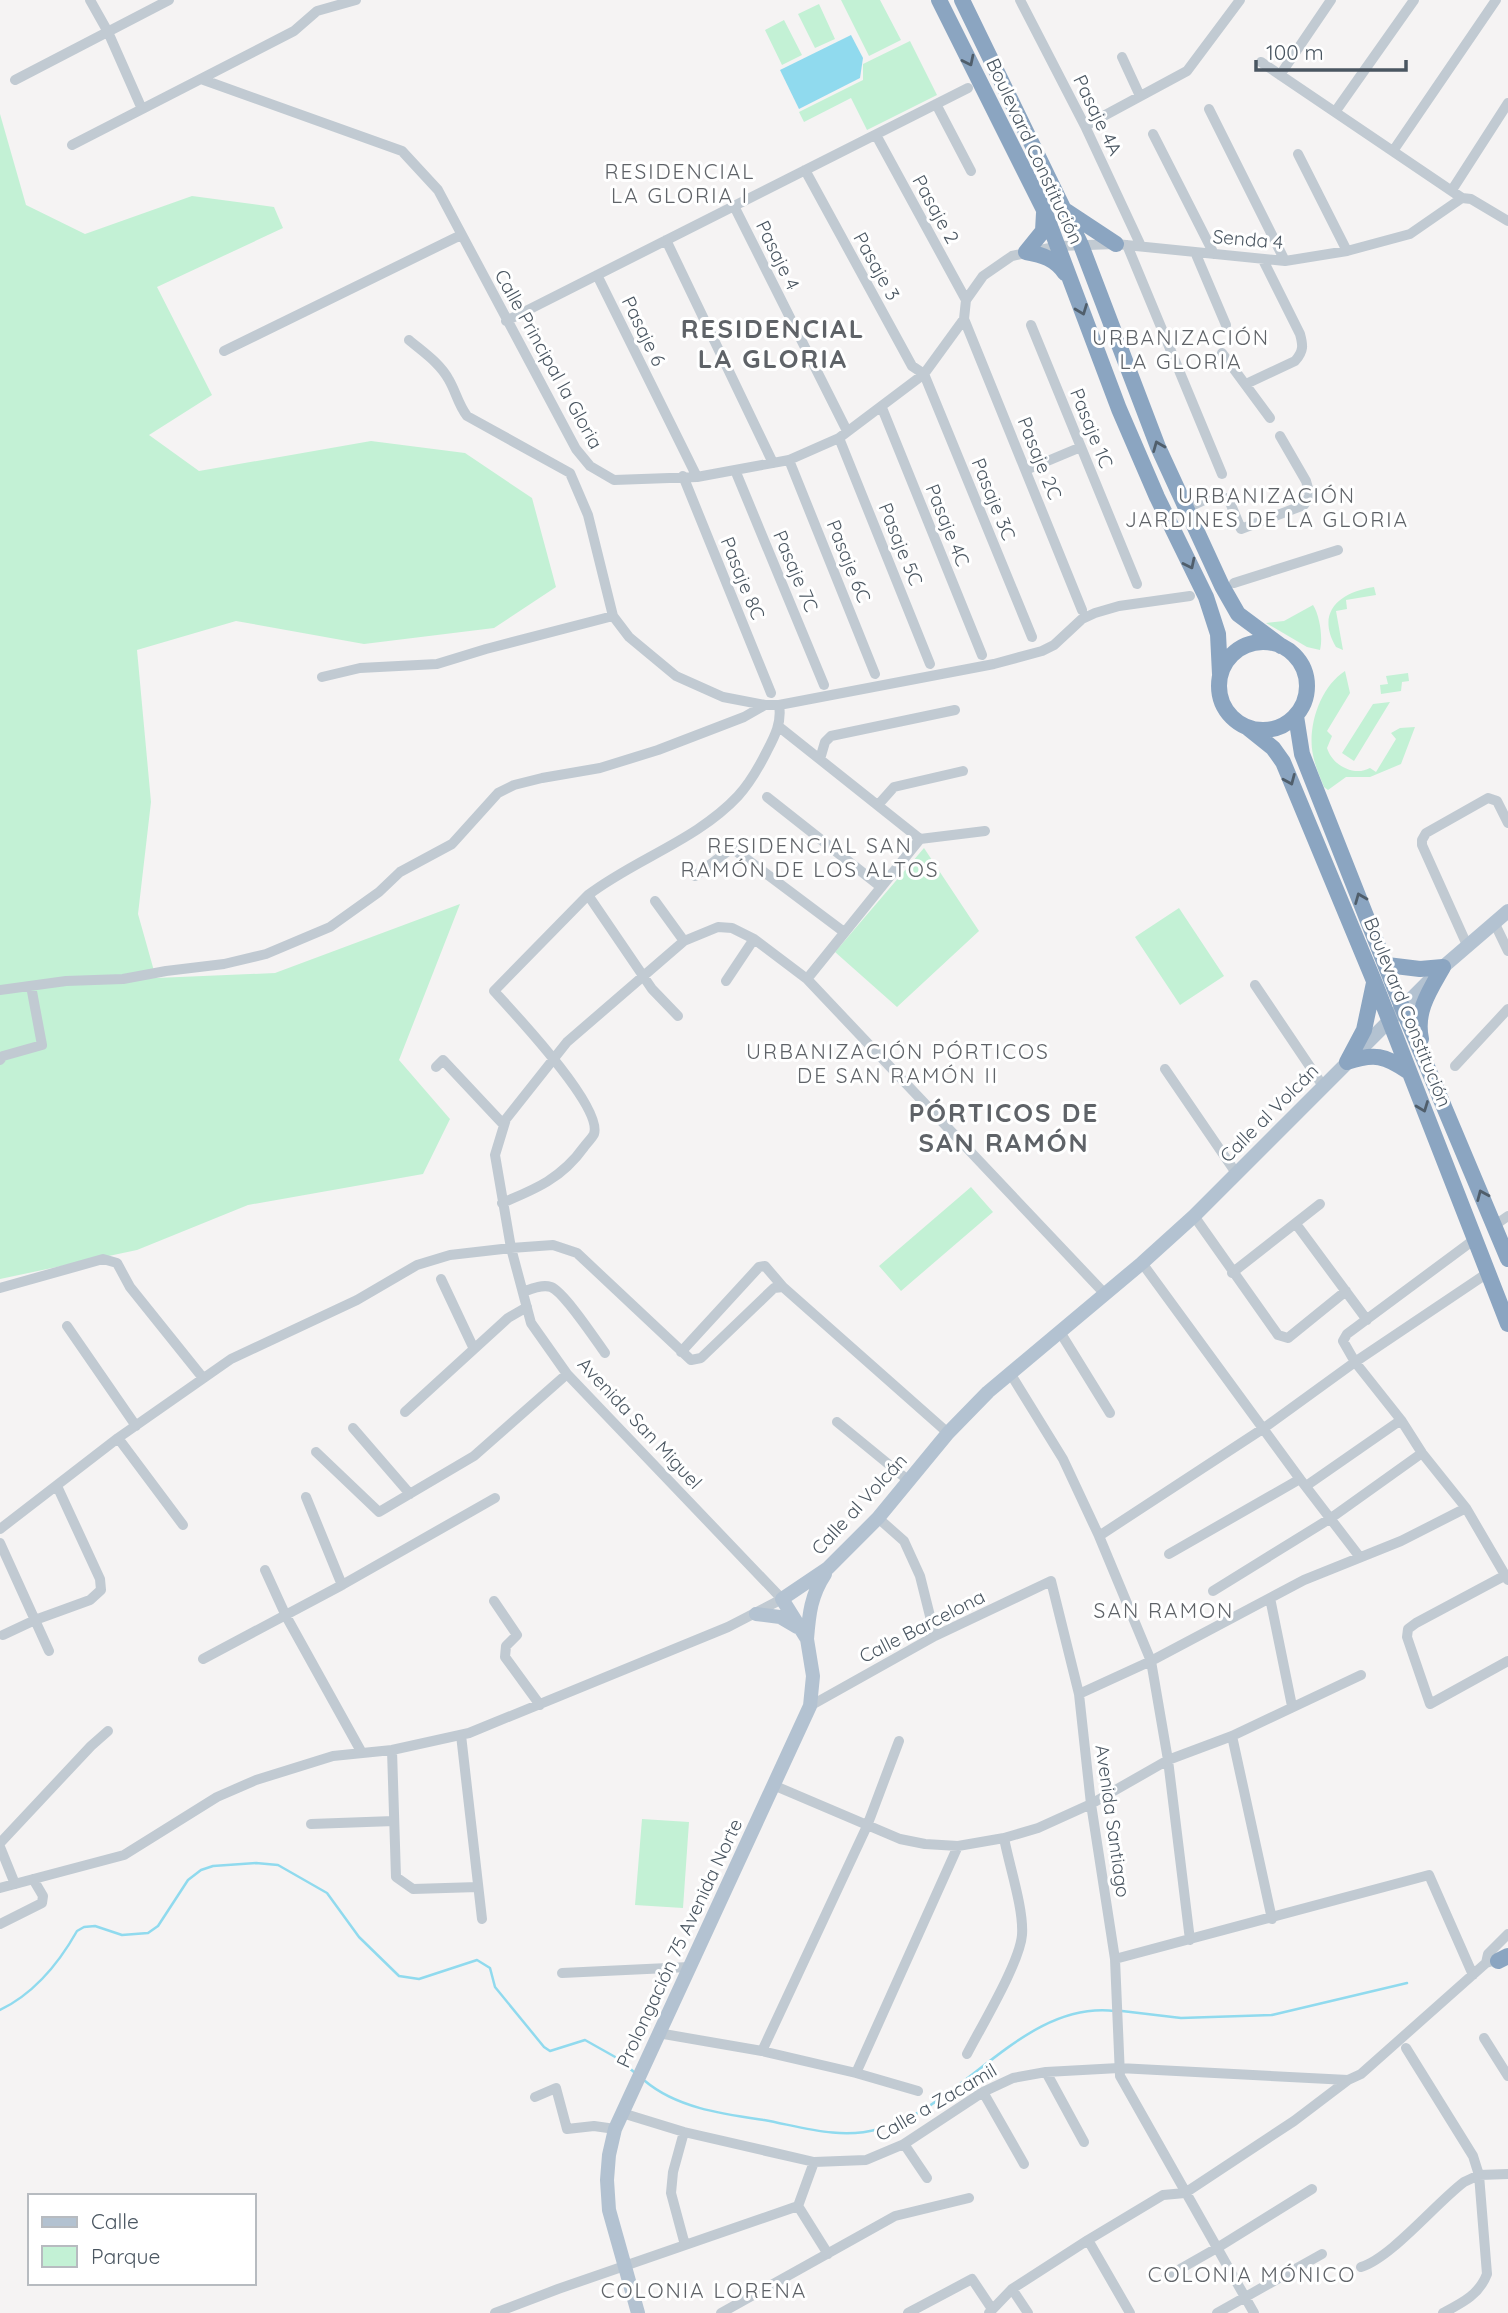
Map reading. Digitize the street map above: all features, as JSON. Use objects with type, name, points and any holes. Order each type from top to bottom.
[{"type":"highway","name":"Boulevard Constitución","points":[[939,0],[1044,210],[1119,408],[1153,487],[1206,597],[1218,634],[1220,674]]},
{"type":"highway","name":"Boulevard Constitución","points":[[962,0],[1081,245],[1158,447],[1222,586],[1238,614],[1281,646]]},
{"type":"highway","points":[[1026,252],[1043,231],[1044,210]]},
{"type":"highway","points":[[1065,210],[1117,244]]},
{"type":"highway","points":[[1090,272],[1093,260],[1100,250],[1117,244]]},
{"type":"highway","points":[[1026,252],[1040,254],[1052,260],[1071,281]]},
{"type":"highway","points":[[1261,642],[1281,646],[1297,657],[1306,677],[1305,700],[1296,716],[1288,723],[1264,731],[1248,728],[1232,718],[1223,707],[1219,693],[1220,674],[1230,657],[1247,645],[1261,642]]},
{"type":"highway","name":"Boulevard Constitución","points":[[1296,716],[1302,754],[1402,1007],[1502,1221],[1508,1259]]},
{"type":"highway","name":"Boulevard Constitución","points":[[1248,728],[1273,748],[1283,762],[1374,981],[1508,1324]]},
{"type":"highway","points":[[1387,965],[1420,969],[1443,967]]},
{"type":"highway","points":[[1426,1062],[1419,1032],[1419,1017],[1424,1001],[1443,967]]},
{"type":"highway","points":[[1347,1062],[1364,1030],[1374,981]]},
{"type":"highway","points":[[1347,1062],[1366,1056],[1379,1056],[1394,1061],[1409,1072]]},
{"type":"main road","name":"Calle al Volcán","points":[[782,1599],[828,1568],[878,1518],[948,1433],[1010,1373],[1194,1216],[1443,967],[1508,911]]},
{"type":"main road","points":[[756,1614],[780,1617],[805,1635],[812,1598],[828,1568]]},
{"type":"main road","name":"Prolongación 75 Avenida Norte","points":[[638,2313],[609,2210],[609,2155],[615,2129],[643,2065],[810,1706],[813,1676],[805,1635],[782,1599]]},
{"type":"street","points":[[90,0],[108,32],[142,109]]},
{"type":"street","points":[[15,80],[169,0]]},
{"type":"street","points":[[72,145],[295,31],[317,11],[356,0]]},
{"type":"street","name":"Pasaje 4A","points":[[1020,0],[1085,126],[1140,246]]},
{"type":"street","points":[[1085,126],[1187,71],[1240,0]]},
{"type":"street","points":[[1280,75],[1331,0]]},
{"type":"street","points":[[1335,112],[1414,0]]},
{"type":"street","points":[[1393,151],[1496,0]]},
{"type":"street","points":[[1122,57],[1140,96]]},
{"type":"street","points":[[1261,62],[1462,198],[1471,199],[1508,221]]},
{"type":"street","name":"Calle Principal la Gloria","points":[[201,79],[402,151],[438,190],[576,449],[590,467],[614,480],[697,477],[789,460],[843,434],[882,408],[924,374],[964,319],[967,300],[983,276],[1012,256],[1059,246]]},
{"type":"street","points":[[506,321],[968,88]]},
{"type":"street","points":[[1452,190],[1508,103]]},
{"type":"street","points":[[936,104],[971,171]]},
{"type":"street","points":[[1209,109],[1285,261]]},
{"type":"street","points":[[1153,134],[1213,254]]},
{"type":"street","name":"Pasaje 2","points":[[876,135],[967,300]]},
{"type":"street","points":[[1298,154],[1347,251]]},
{"type":"street","name":"Pasaje 3","points":[[805,170],[912,366],[924,374]]},
{"type":"street","name":"Senda 4","points":[[1059,246],[1117,244],[1285,261],[1347,251],[1410,234],[1462,198]]},
{"type":"street","name":"Pasaje 4","points":[[734,206],[843,434]]},
{"type":"street","points":[[225,351],[461,235]]},
{"type":"street","points":[[666,240],[774,463]]},
{"type":"street","points":[[1117,244],[1222,474]]},
{"type":"street","points":[[1195,252],[1226,325]]},
{"type":"street","points":[[1246,384],[1296,361],[1303,345],[1263,260]]},
{"type":"street","name":"Pasaje 6","points":[[597,275],[697,477]]},
{"type":"street","name":"Pasaje 2C","points":[[964,319],[1082,610]]},
{"type":"street","name":"Pasaje 1C","points":[[1031,325],[1137,584]]},
{"type":"street","points":[[409,340],[435,362],[449,379],[459,406],[467,416],[551,460],[570,473],[588,515],[613,616],[622,631],[676,676],[723,697],[779,705],[994,664],[1054,645],[1082,619],[1095,613],[1119,606],[1190,596]]},
{"type":"street","points":[[1222,353],[1270,418]]},
{"type":"street","name":"Pasaje 3C","points":[[924,374],[1032,637]]},
{"type":"street","name":"Pasaje 4C","points":[[882,408],[982,655]]},
{"type":"street","name":"Pasaje 5C","points":[[843,434],[930,664]]},
{"type":"street","points":[[1185,509],[1217,494],[1229,500],[1241,530],[1304,505],[1310,495],[1306,481],[1280,436]]},
{"type":"street","points":[[1026,470],[1081,447]]},
{"type":"street","name":"Pasaje 6C","points":[[789,460],[875,674]]},
{"type":"street","points":[[570,473],[590,467]]},
{"type":"street","name":"Pasaje 7C","points":[[735,470],[824,685]]},
{"type":"street","name":"Pasaje 8C","points":[[683,476],[771,693]]},
{"type":"street","points":[[1234,583],[1338,550]]},
{"type":"street","points":[[322,677],[359,668],[437,664],[613,616]]},
{"type":"street","points":[[0,990],[66,981],[123,979],[224,964],[266,954],[330,927],[379,892],[400,872],[452,844],[498,793],[514,785],[600,768],[658,750],[744,717],[765,705]]},
{"type":"street","points":[[502,1203],[544,1186],[561,1173],[579,1155],[594,1133],[594,1119],[588,1106],[554,1059],[494,991],[588,895],[676,842],[730,804],[752,778],[778,726],[779,705]]},
{"type":"street","points":[[820,759],[825,742],[831,736],[955,710]]},
{"type":"street","points":[[778,726],[920,839]]},
{"type":"street","points":[[878,805],[894,787],[963,771]]},
{"type":"street","points":[[767,797],[881,887]]},
{"type":"street","points":[[1467,945],[1422,840],[1426,833],[1488,799],[1497,801],[1508,823]]},
{"type":"street","points":[[807,979],[920,839],[985,831]]},
{"type":"street","points":[[695,876],[732,848],[844,932]]},
{"type":"street","points":[[588,895],[643,976],[678,1016]]},
{"type":"street","points":[[655,901],[684,941]]},
{"type":"street","points":[[1494,922],[1508,951]]},
{"type":"street","points":[[436,1067],[443,1060],[504,1125],[568,1042],[643,976],[684,941],[718,927],[732,928],[754,939],[807,979],[1105,1294]]},
{"type":"street","points":[[726,981],[754,939]]},
{"type":"street","points":[[1255,985],[1323,1086]]},
{"type":"street","points":[[0,1060],[4,1056],[42,1045],[31,986]]},
{"type":"street","points":[[1455,1066],[1508,1009]]},
{"type":"street","points":[[1165,1069],[1236,1173]]},
{"type":"street","name":"Avenida San Miguel","points":[[504,1125],[495,1155],[511,1248],[531,1322],[567,1374],[782,1599]]},
{"type":"street","points":[[1232,1273],[1320,1204]]},
{"type":"street","points":[[1194,1216],[1232,1273],[1282,1338],[1288,1338],[1346,1291]]},
{"type":"street","points":[[1296,1224],[1367,1320]]},
{"type":"street","points":[[1475,1239],[1343,1339],[1355,1362],[1466,1508],[1506,1578],[1408,1629],[1406,1637],[1430,1704],[1508,1661]]},
{"type":"street","points":[[0,1529],[117,1438],[231,1359],[357,1300],[417,1265],[450,1255],[511,1248],[553,1245],[577,1253],[691,1360],[701,1358],[774,1289],[783,1287]]},
{"type":"street","points":[[0,1288],[103,1259],[117,1263],[130,1287],[203,1378]]},
{"type":"street","points":[[1142,1263],[1359,1556]]},
{"type":"street","points":[[681,1352],[759,1267],[765,1266],[783,1287],[948,1433]]},
{"type":"street","points":[[1099,1536],[1264,1428],[1355,1362],[1489,1272]]},
{"type":"street","points":[[441,1279],[474,1349]]},
{"type":"street","points":[[523,1292],[550,1287],[561,1294],[605,1353]]},
{"type":"street","points":[[405,1412],[508,1318],[527,1307]]},
{"type":"street","points":[[66,1326],[136,1426]]},
{"type":"street","points":[[1060,1332],[1110,1413]]},
{"type":"street","points":[[1010,1373],[1063,1459],[1099,1536],[1151,1661],[1168,1760],[1190,1940]]},
{"type":"street","points":[[316,1452],[379,1512],[474,1456],[567,1374]]},
{"type":"street","points":[[1169,1553],[1303,1482],[1401,1420]]},
{"type":"street","points":[[837,1422],[909,1481]]},
{"type":"street","points":[[353,1428],[410,1493]]},
{"type":"street","points":[[117,1438],[183,1525]]},
{"type":"street","points":[[1213,1591],[1331,1518],[1422,1453]]},
{"type":"street","points":[[3,1635],[90,1600],[101,1590],[100,1579],[57,1486]]},
{"type":"street","points":[[306,1497],[342,1585]]},
{"type":"street","points":[[204,1659],[495,1498]]},
{"type":"street","points":[[1079,1694],[1151,1661],[1304,1580],[1401,1541],[1466,1508]]},
{"type":"street","points":[[878,1518],[904,1541],[920,1576],[935,1636]]},
{"type":"street","points":[[0,1543],[49,1651]]},
{"type":"street","points":[[265,1570],[286,1616],[362,1753]]},
{"type":"street","name":"Calle Barcelona","points":[[810,1706],[935,1636],[1051,1581]]},
{"type":"street","name":"Avenida Santiago","points":[[1051,1581],[1079,1694],[1091,1804],[1115,1959],[1119,2068]]},
{"type":"street","points":[[1270,1598],[1292,1706]]},
{"type":"street","name":"Calle al Volcán","points":[[0,1888],[129,1853],[217,1797],[250,1783],[333,1756],[392,1750],[461,1735],[540,1705],[756,1614],[782,1599]]},
{"type":"street","points":[[494,1601],[517,1635],[506,1646],[505,1657],[540,1705]]},
{"type":"street","points":[[773,1785],[900,1839],[958,1846],[1004,1838],[1038,1828],[1091,1804],[1168,1760],[1232,1736],[1361,1675]]},
{"type":"street","points":[[15,1884],[0,1845],[90,1746],[108,1731]]},
{"type":"street","points":[[461,1735],[482,1919]]},
{"type":"street","points":[[1232,1736],[1272,1919]]},
{"type":"street","points":[[762,2051],[867,1826],[899,1741]]},
{"type":"street","points":[[392,1750],[396,1877],[413,1889],[478,1887]]},
{"type":"street","points":[[311,1824],[394,1821]]},
{"type":"street","points":[[967,2054],[1016,1957],[1022,1935],[1004,1838]]},
{"type":"street","points":[[856,2073],[958,1846]]},
{"type":"street","points":[[1115,1959],[1429,1875],[1473,1975]]},
{"type":"street","points":[[0,1924],[42,1903],[43,1896],[33,1879]]},
{"type":"street","points":[[1500,1958],[1488,1954],[1508,1934]]},
{"type":"street","points":[[908,2313],[972,2278],[990,2311],[1013,2289],[1088,2240],[1163,2195],[1185,2193],[1294,2121],[1374,2064],[1473,1975],[1500,1958]]},
{"type":"street","points":[[562,1973],[689,1967]]},
{"type":"street","points":[[658,2033],[762,2051],[918,2091]]},
{"type":"street","points":[[1484,2039],[1508,2076]]},
{"type":"street","points":[[1405,2048],[1473,2156],[1479,2175],[1487,2274],[1483,2286],[1460,2309],[1443,2313]]},
{"type":"street","points":[[1119,2068],[1120,2076],[1132,2099],[1254,2313]]},
{"type":"street","name":"Calle a Zacamil","points":[[625,2106],[684,2132],[814,2162],[866,2160],[904,2144],[983,2092],[1013,2078],[1046,2072],[1119,2068],[1348,2080]]},
{"type":"street","points":[[1046,2072],[1084,2142]]},
{"type":"street","points":[[535,2096],[556,2088],[568,2129],[594,2126],[615,2129]]},
{"type":"street","points":[[983,2092],[1024,2164]]},
{"type":"street","points":[[684,2132],[673,2172],[671,2193],[685,2245]]},
{"type":"street","points":[[904,2144],[927,2178]]},
{"type":"street","points":[[798,2206],[814,2162]]},
{"type":"street","points":[[1361,2267],[1385,2253],[1464,2182],[1479,2175],[1508,2174]]},
{"type":"street","points":[[1166,2277],[1312,2189]]},
{"type":"street","points":[[721,2313],[895,2216],[969,2198]]},
{"type":"street","points":[[495,2313],[798,2206]]},
{"type":"street","points":[[798,2206],[828,2254]]},
{"type":"street","points":[[1088,2240],[1130,2313]]},
{"type":"street","points":[[1217,2313],[1322,2254]]},
{"type":"street","points":[[1013,2289],[1028,2313]]},
{"type":"green space","points":[[841,0],[880,0],[901,40],[869,56]]},
{"type":"green space","points":[[819,4],[835,39],[815,48],[798,14]]},
{"type":"green space","points":[[784,20],[802,55],[782,65],[765,30]]},
{"type":"green space","points":[[910,41],[937,95],[867,130],[851,98],[804,122],[799,112],[863,80],[863,64]]},
{"type":"green space","points":[[0,114],[26,205],[85,234],[192,196],[274,207],[283,228],[157,287],[212,395],[149,435],[199,471],[371,441],[465,453],[532,498],[556,587],[494,628],[364,644],[236,621],[137,650],[151,802],[138,914],[156,978],[275,973],[460,904],[399,1060],[450,1119],[423,1174],[248,1205],[137,1250],[0,1279]]},
{"type":"green space","points":[[1374,587],[1376,595],[1346,600],[1347,609],[1336,611],[1343,650],[1336,647],[1328,623],[1335,605],[1351,593]]},
{"type":"green space","points":[[1313,605],[1320,627],[1320,650],[1307,647],[1266,623],[1284,621]]},
{"type":"green space","points":[[1345,671],[1350,693],[1327,731],[1332,736],[1327,748],[1334,760],[1344,768],[1357,771],[1370,768],[1376,772],[1396,739],[1391,733],[1400,728],[1415,727],[1401,764],[1370,777],[1346,777],[1328,790],[1324,787],[1315,763],[1312,732],[1322,697],[1336,678]]},
{"type":"green space","points":[[1408,673],[1409,681],[1402,682],[1401,691],[1381,694],[1380,685],[1388,684],[1386,676]]},
{"type":"green space","points":[[1390,702],[1354,761],[1342,753],[1373,704]]},
{"type":"green space","points":[[924,848],[979,931],[897,1007],[835,952]]},
{"type":"green space","points":[[1179,908],[1224,976],[1180,1005],[1135,937]]},
{"type":"green space","points":[[971,1187],[993,1212],[901,1291],[879,1266]]},
{"type":"green space","points":[[642,1819],[689,1822],[683,1908],[635,1905]]},
{"type":"water","points":[[851,35],[863,58],[860,78],[799,109],[780,70]]},
{"type":"waterway","points":[[0,2010],[34,1986],[62,1955],[77,1931],[84,1927],[95,1926],[122,1935],[148,1933],[158,1926],[188,1880],[201,1870],[213,1866],[256,1863],[278,1865],[327,1893],[359,1937],[399,1976],[419,1979],[477,1960],[490,1968],[495,1987],[544,2047],[550,2051],[585,2040],[617,2058],[634,2072]]},
{"type":"waterway","points":[[1122,2011],[1181,2018],[1272,2015],[1407,1983]]},
{"type":"waterway","points":[[645,2081],[671,2098],[717,2112],[835,2133],[864,2132],[909,2117],[938,2100],[1022,2038],[1051,2022],[1082,2012],[1115,2011]]},
{"type":"district","name":"RESIDENCIAL LA GLORIA I","points":[[680,183]]},
{"type":"district","name":"RESIDENCIAL LA GLORIA","points":[[773,343]]},
{"type":"district","name":"URBANIZACIÓN LA GLORIA","points":[[1181,349]]},
{"type":"district","name":"URBANIZACIÓN JARDINES DE LA GLORIA","points":[[1267,507]]},
{"type":"district","name":"RESIDENCIAL SAN RAMÓN DE LOS ALTOS","points":[[810,857]]},
{"type":"district","name":"URBANIZACIÓN PÓRTICOS DE SAN RAMÓN II","points":[[898,1063]]},
{"type":"district","name":"PÓRTICOS DE SAN RAMÓN","points":[[1004,1127]]},
{"type":"district","name":"SAN RAMON","points":[[1164,1610]]},
{"type":"district","name":"COLONIA MÓNICO","points":[[1252,2274]]},
{"type":"district","name":"COLONIA LORENA","points":[[704,2290]]}]
